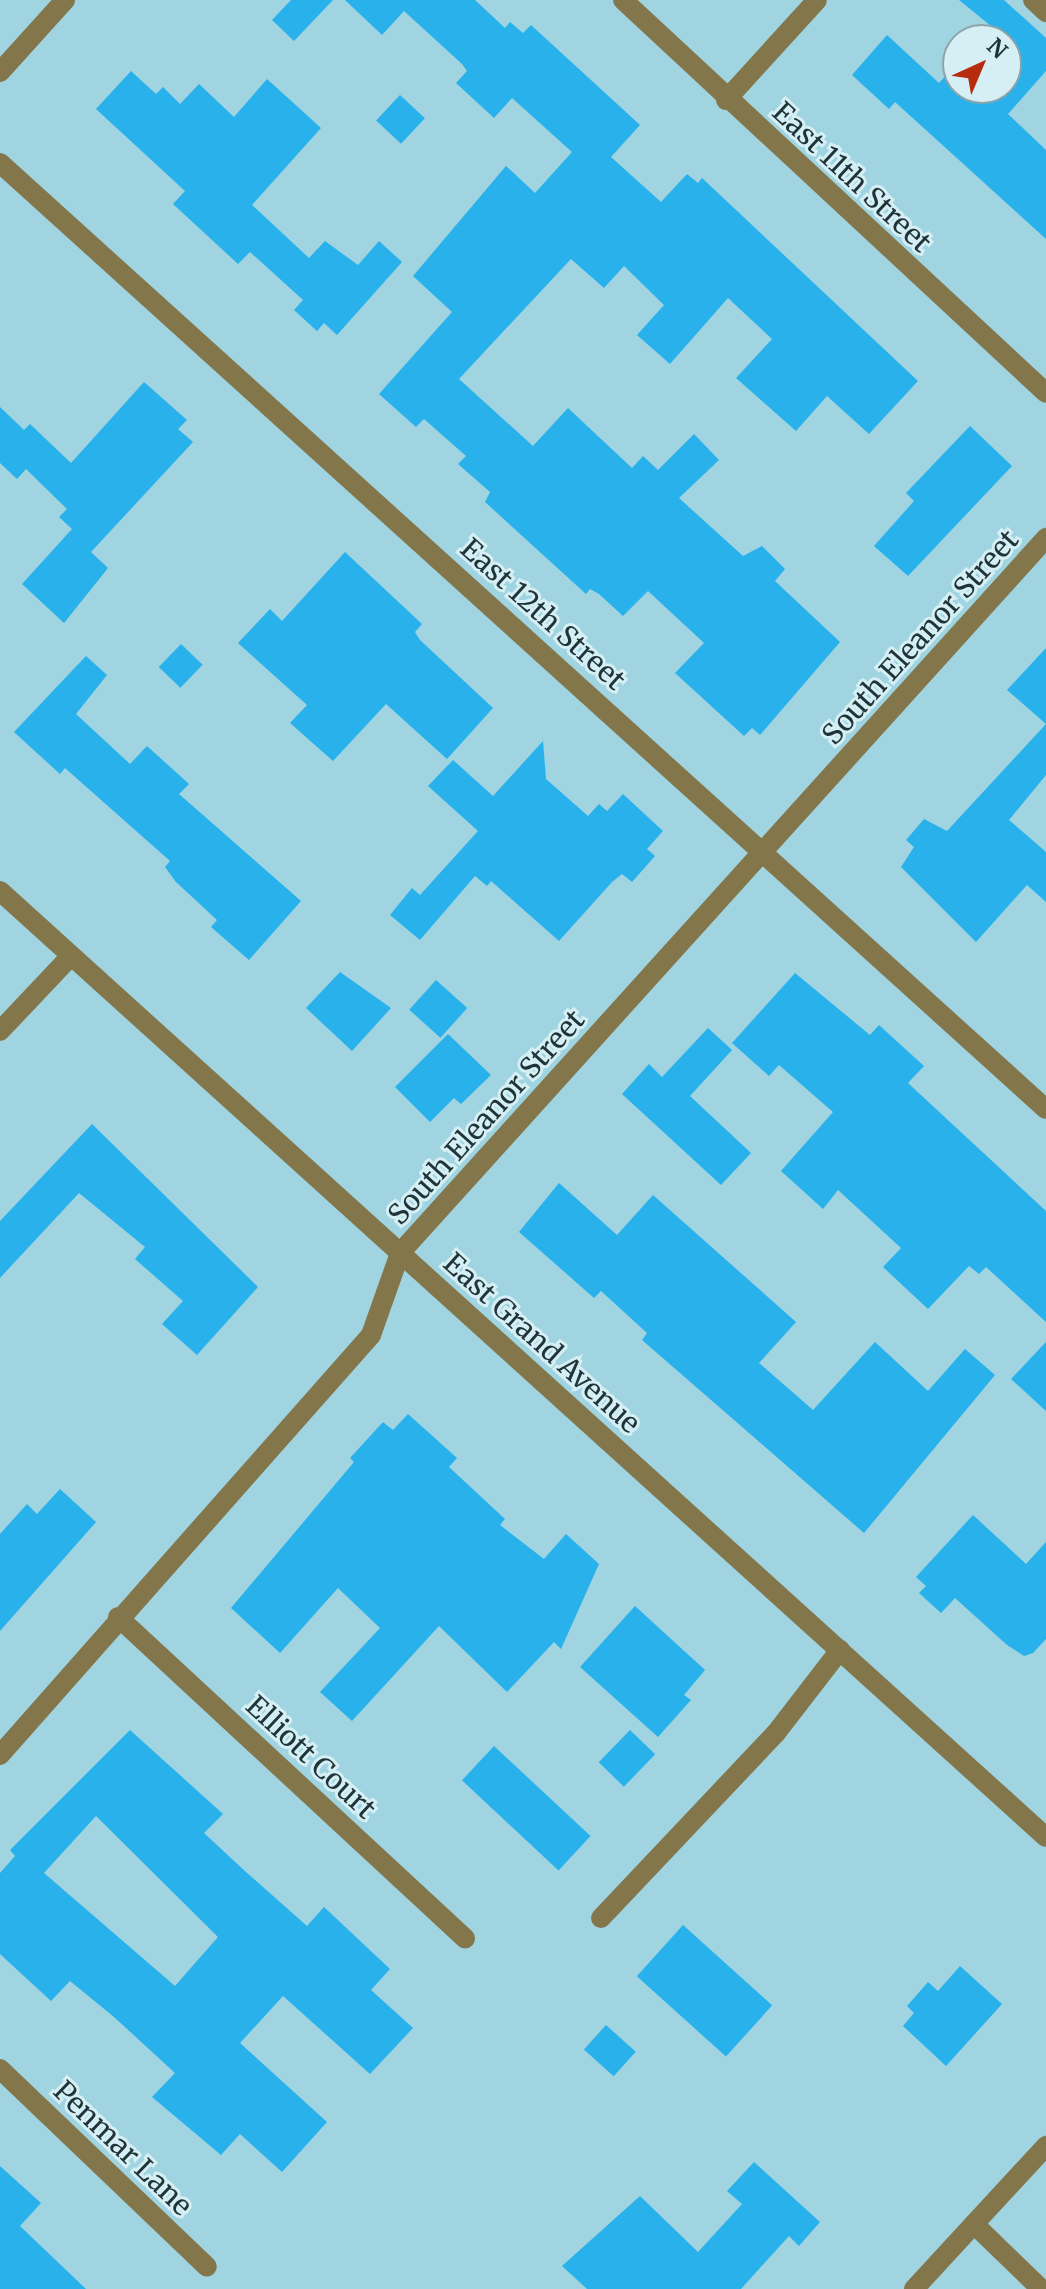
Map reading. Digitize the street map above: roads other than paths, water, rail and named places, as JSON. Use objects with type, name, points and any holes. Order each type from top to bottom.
[{"type":"street","points":[[0,72],[65,0]]},
{"type":"street","name":"East 11th Street","points":[[623,0],[726,100],[1046,393]]},
{"type":"street","points":[[726,100],[817,0]]},
{"type":"street","points":[[1033,0],[1046,12]]},
{"type":"street","name":"East 12th Street","points":[[0,163],[1046,1109]]},
{"type":"street","name":"South Eleanor Street","points":[[0,1755],[118,1617],[371,1335],[400,1253],[1046,538]]},
{"type":"street","name":"East Grand Avenue","points":[[0,891],[1046,1837]]},
{"type":"street","points":[[0,1031],[71,956]]},
{"type":"street","name":"Elliott Court","points":[[118,1617],[465,1938]]},
{"type":"street","points":[[601,1918],[776,1733],[840,1650]]},
{"type":"street","name":"Penmar Lane","points":[[0,2069],[207,2267]]},
{"type":"street","points":[[914,2289],[1046,2146]]},
{"type":"street","points":[[974,2224],[1041,2289]]}]
